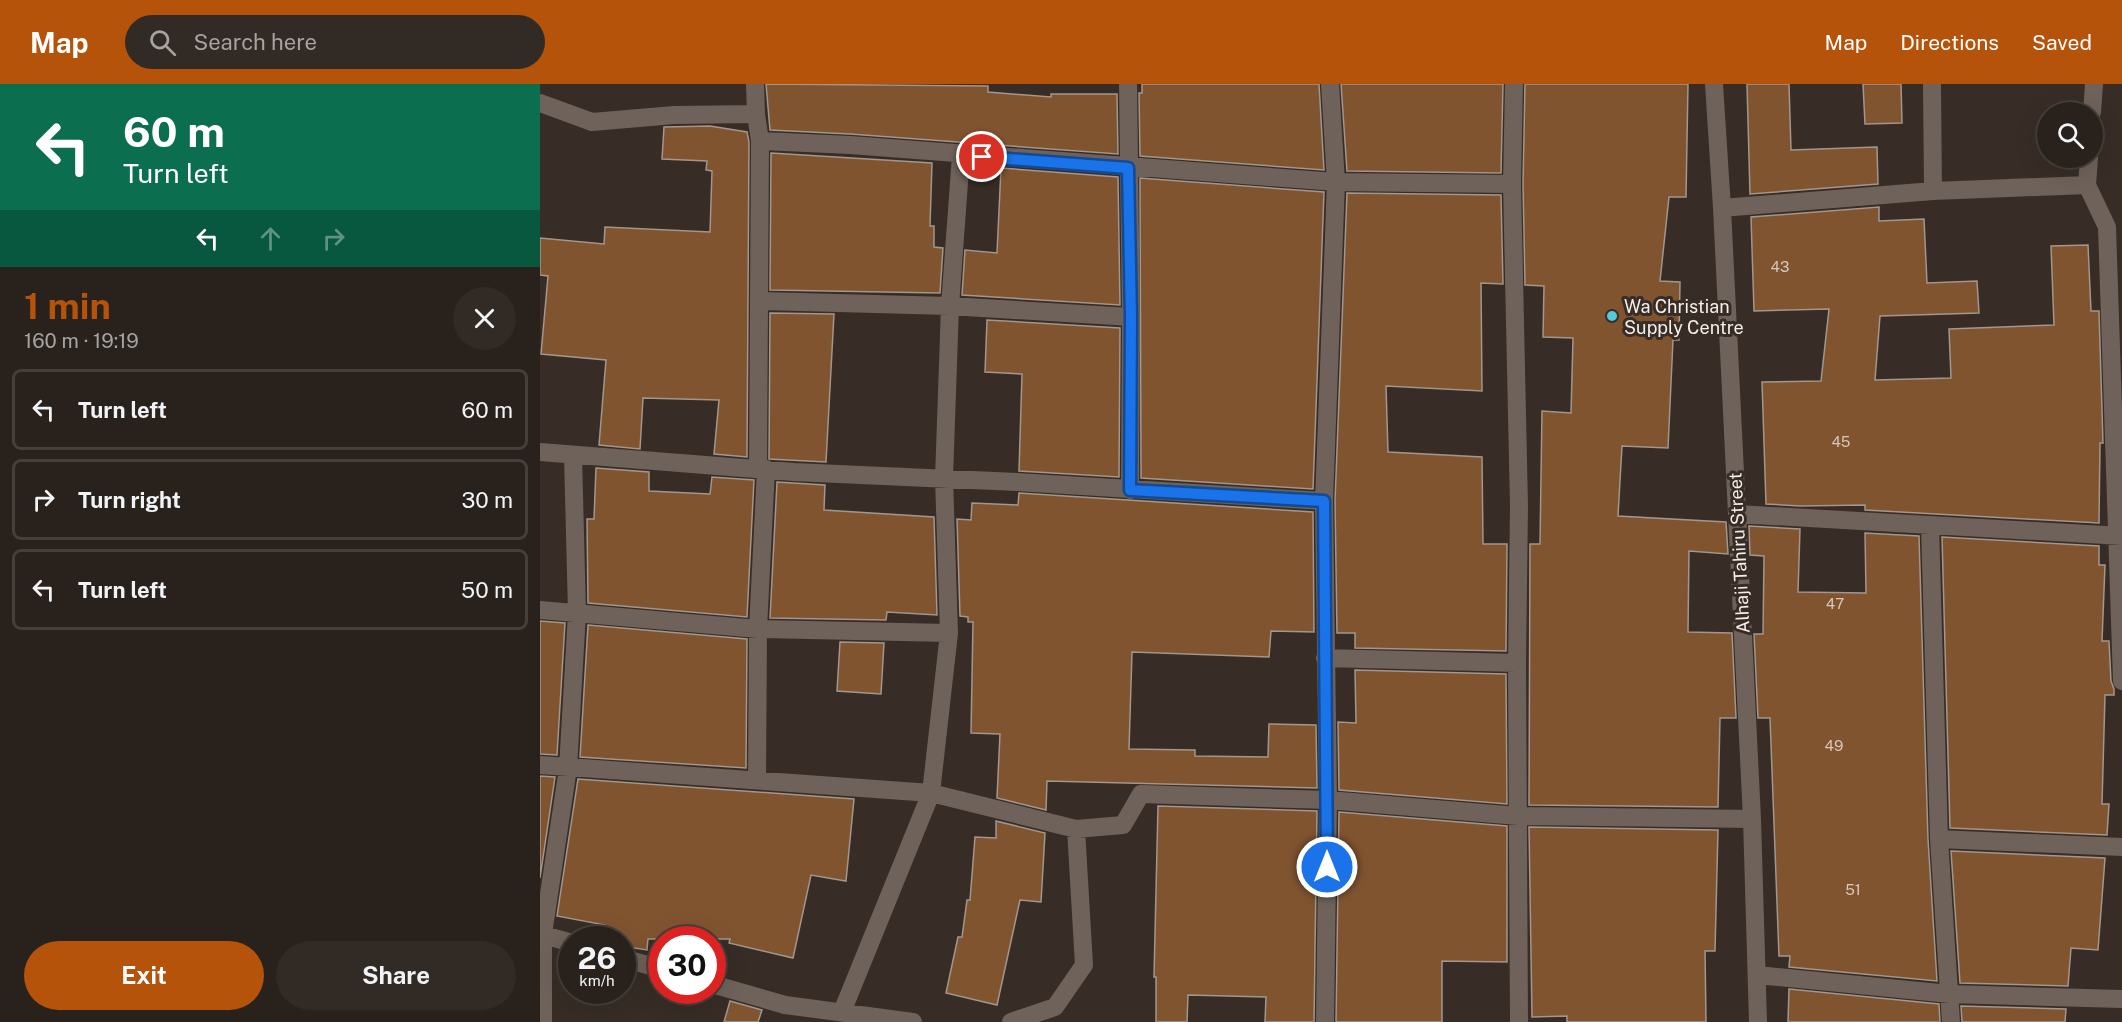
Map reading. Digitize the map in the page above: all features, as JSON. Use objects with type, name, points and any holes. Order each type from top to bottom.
[{"type":"street","points":[[755,84],[760,141],[759,301],[762,469],[757,779]]},
{"type":"street","points":[[1128,84],[1131,317],[1130,490]]},
{"type":"street","points":[[1325,1022],[1328,800],[1324,501],[1336,182],[1330,84]]},
{"type":"street","points":[[1514,84],[1512,184],[1519,506],[1517,663],[1519,1022]]},
{"type":"street","name":"Alhaji Tahiru Street","points":[[1714,84],[1752,819],[1758,1022]]},
{"type":"street","points":[[1932,84],[1933,191]]},
{"type":"street","points":[[2093,102],[2094,84]]},
{"type":"street","points":[[540,103],[592,122],[674,115],[756,114]]},
{"type":"street","points":[[760,141],[1336,182],[1512,184]]},
{"type":"street","points":[[842,1012],[931,793],[949,633],[944,478],[950,306],[961,155]]},
{"type":"street","points":[[2088,168],[2087,185],[2107,228],[2117,371],[2122,681]]},
{"type":"street","points":[[1722,208],[1933,191],[2087,185]]},
{"type":"street","points":[[759,301],[950,306],[1131,317]]},
{"type":"street","points":[[540,452],[762,469],[1324,501]]},
{"type":"street","points":[[543,1022],[542,934],[568,768],[577,613],[573,455]]},
{"type":"street","points":[[1737,514],[2119,536]]},
{"type":"street","points":[[1930,526],[1939,838],[1951,1022]]},
{"type":"street","points":[[540,610],[758,629],[949,633]]},
{"type":"street","points":[[1325,658],[1517,663]]},
{"type":"street","points":[[540,765],[931,793],[1076,829],[1123,825],[1141,794],[1328,800],[1518,816],[1752,819]]},
{"type":"street","points":[[1011,1022],[1055,1007],[1084,965],[1076,829]]},
{"type":"street","points":[[1939,838],[2122,847]]},
{"type":"street","points":[[542,934],[558,939]]},
{"type":"street","points":[[1757,975],[1950,994],[2122,999]]},
{"type":"street","points":[[726,990],[783,1014],[842,1012],[913,1022]]},
{"type":"building","points":[[766,84],[988,86],[988,92],[1051,97],[1051,94],[1117,94],[1118,154],[770,130]]},
{"type":"building","points":[[1142,84],[1319,84],[1324,170],[1140,156],[1139,93],[1142,93]]},
{"type":"building","points":[[1341,84],[1503,84],[1501,173],[1347,171]]},
{"type":"building","points":[[1525,84],[1688,84],[1686,197],[1669,197],[1660,281],[1680,282],[1679,340],[1673,340],[1668,448],[1622,446],[1618,516],[1726,522],[1728,554],[1689,551],[1688,632],[1732,633],[1736,718],[1720,718],[1718,807],[1529,805],[1530,544],[1540,544],[1542,411],[1571,413],[1573,338],[1543,337],[1544,286],[1525,285],[1523,184]]},
{"type":"building","points":[[1747,84],[1789,84],[1791,150],[1877,147],[1878,184],[1750,194]]},
{"type":"building","points":[[1863,84],[1901,84],[1902,123],[1865,124]]},
{"type":"building","points":[[710,126],[747,132],[749,142],[747,457],[714,454],[719,400],[643,398],[640,449],[599,445],[606,360],[541,354],[548,276],[540,275],[540,238],[604,244],[605,227],[710,232],[712,171],[706,170],[707,161],[662,159],[664,127]]},
{"type":"building","points":[[771,153],[932,163],[930,226],[934,226],[934,247],[943,248],[940,293],[770,290]]},
{"type":"building","points":[[1001,168],[1118,177],[1120,305],[962,295],[965,250],[997,253]]},
{"type":"building","points":[[1140,178],[1324,192],[1313,489],[1141,478]]},
{"type":"building","points":[[1347,193],[1501,195],[1503,284],[1481,283],[1482,391],[1386,386],[1388,452],[1482,457],[1483,544],[1507,544],[1506,651],[1355,648],[1355,633],[1337,633],[1335,501]]},
{"type":"building","points":[[1879,207],[1879,221],[1924,219],[1927,283],[1977,281],[1979,313],[1880,316],[1875,380],[1951,378],[1949,329],[2054,325],[2051,246],[2088,245],[2091,311],[2099,311],[2103,443],[2100,443],[2099,523],[1865,510],[1865,505],[1766,504],[1762,382],[1821,381],[1829,309],[1754,311],[1751,217]]},
{"type":"building","points":[[770,313],[834,314],[826,462],[769,459]]},
{"type":"building","points":[[987,320],[1120,328],[1119,477],[1019,471],[1022,374],[985,372]]},
{"type":"building","points":[[596,468],[649,472],[649,491],[710,494],[712,477],[754,480],[747,617],[588,603],[587,519],[594,519]]},
{"type":"building","points":[[777,482],[825,485],[824,510],[934,517],[937,615],[887,612],[886,620],[770,618]]},
{"type":"building","points":[[1019,493],[1313,512],[1314,632],[1271,631],[1269,657],[1132,652],[1129,749],[1195,750],[1195,756],[1268,757],[1269,724],[1316,725],[1317,788],[1047,781],[1046,810],[997,798],[1000,734],[971,733],[973,622],[968,622],[968,617],[960,616],[957,519],[971,520],[972,503],[1018,505]]},
{"type":"building","points":[[1749,526],[1800,529],[1798,592],[1866,593],[1865,533],[1919,536],[1928,839],[1937,981],[1789,967],[1790,956],[1779,956],[1770,718],[1758,718],[1754,634],[1763,634],[1764,556],[1750,555]]},
{"type":"building","points":[[1942,537],[2099,546],[2099,565],[2105,565],[2102,641],[2109,641],[2111,681],[2114,689],[2114,695],[2105,695],[2102,804],[2109,804],[2107,835],[1950,828]]},
{"type":"building","points":[[540,621],[565,623],[557,755],[540,754]]},
{"type":"building","points":[[588,625],[747,639],[746,768],[580,757]]},
{"type":"building","points":[[840,642],[884,643],[881,694],[837,691]]},
{"type":"building","points":[[1355,670],[1506,674],[1507,804],[1339,790],[1338,722],[1356,723]]},
{"type":"building","points":[[540,776],[555,777],[540,878]]},
{"type":"building","points":[[578,779],[854,799],[846,881],[811,875],[793,958],[729,943],[730,939],[726,939],[726,926],[648,926],[647,950],[636,948],[636,926],[605,926],[557,916]]},
{"type":"building","points":[[1158,806],[1317,811],[1314,1022],[1265,1022],[1266,997],[1188,995],[1187,1022],[1156,1022],[1156,977],[1154,977]]},
{"type":"building","points":[[1339,812],[1507,826],[1507,962],[1442,961],[1442,1022],[1336,1022]]},
{"type":"building","points":[[996,821],[1045,833],[1041,902],[1020,900],[997,1005],[946,993],[958,937],[962,937],[967,900],[970,900],[975,837],[996,838]]},
{"type":"building","points":[[1529,827],[1718,830],[1715,951],[1705,951],[1706,1022],[1567,1022],[1567,1016],[1532,1017]]},
{"type":"building","points":[[1951,851],[2105,858],[2098,950],[2071,948],[2068,986],[1960,983]]},
{"type":"building","points":[[1789,989],[1939,1004],[1940,1022],[1788,1022]]},
{"type":"building","points":[[730,1001],[762,1010],[758,1022],[724,1022]]},
{"type":"building","points":[[1961,1006],[2066,1009],[2065,1022],[1962,1022]]},
{"type":"place","name":"Wa Christian Supply Centre","points":[[1612,316]]},
{"type":"route","points":[[982,157],[1128,168],[1131,317],[1130,490],[1324,501],[1327,867]]}]
